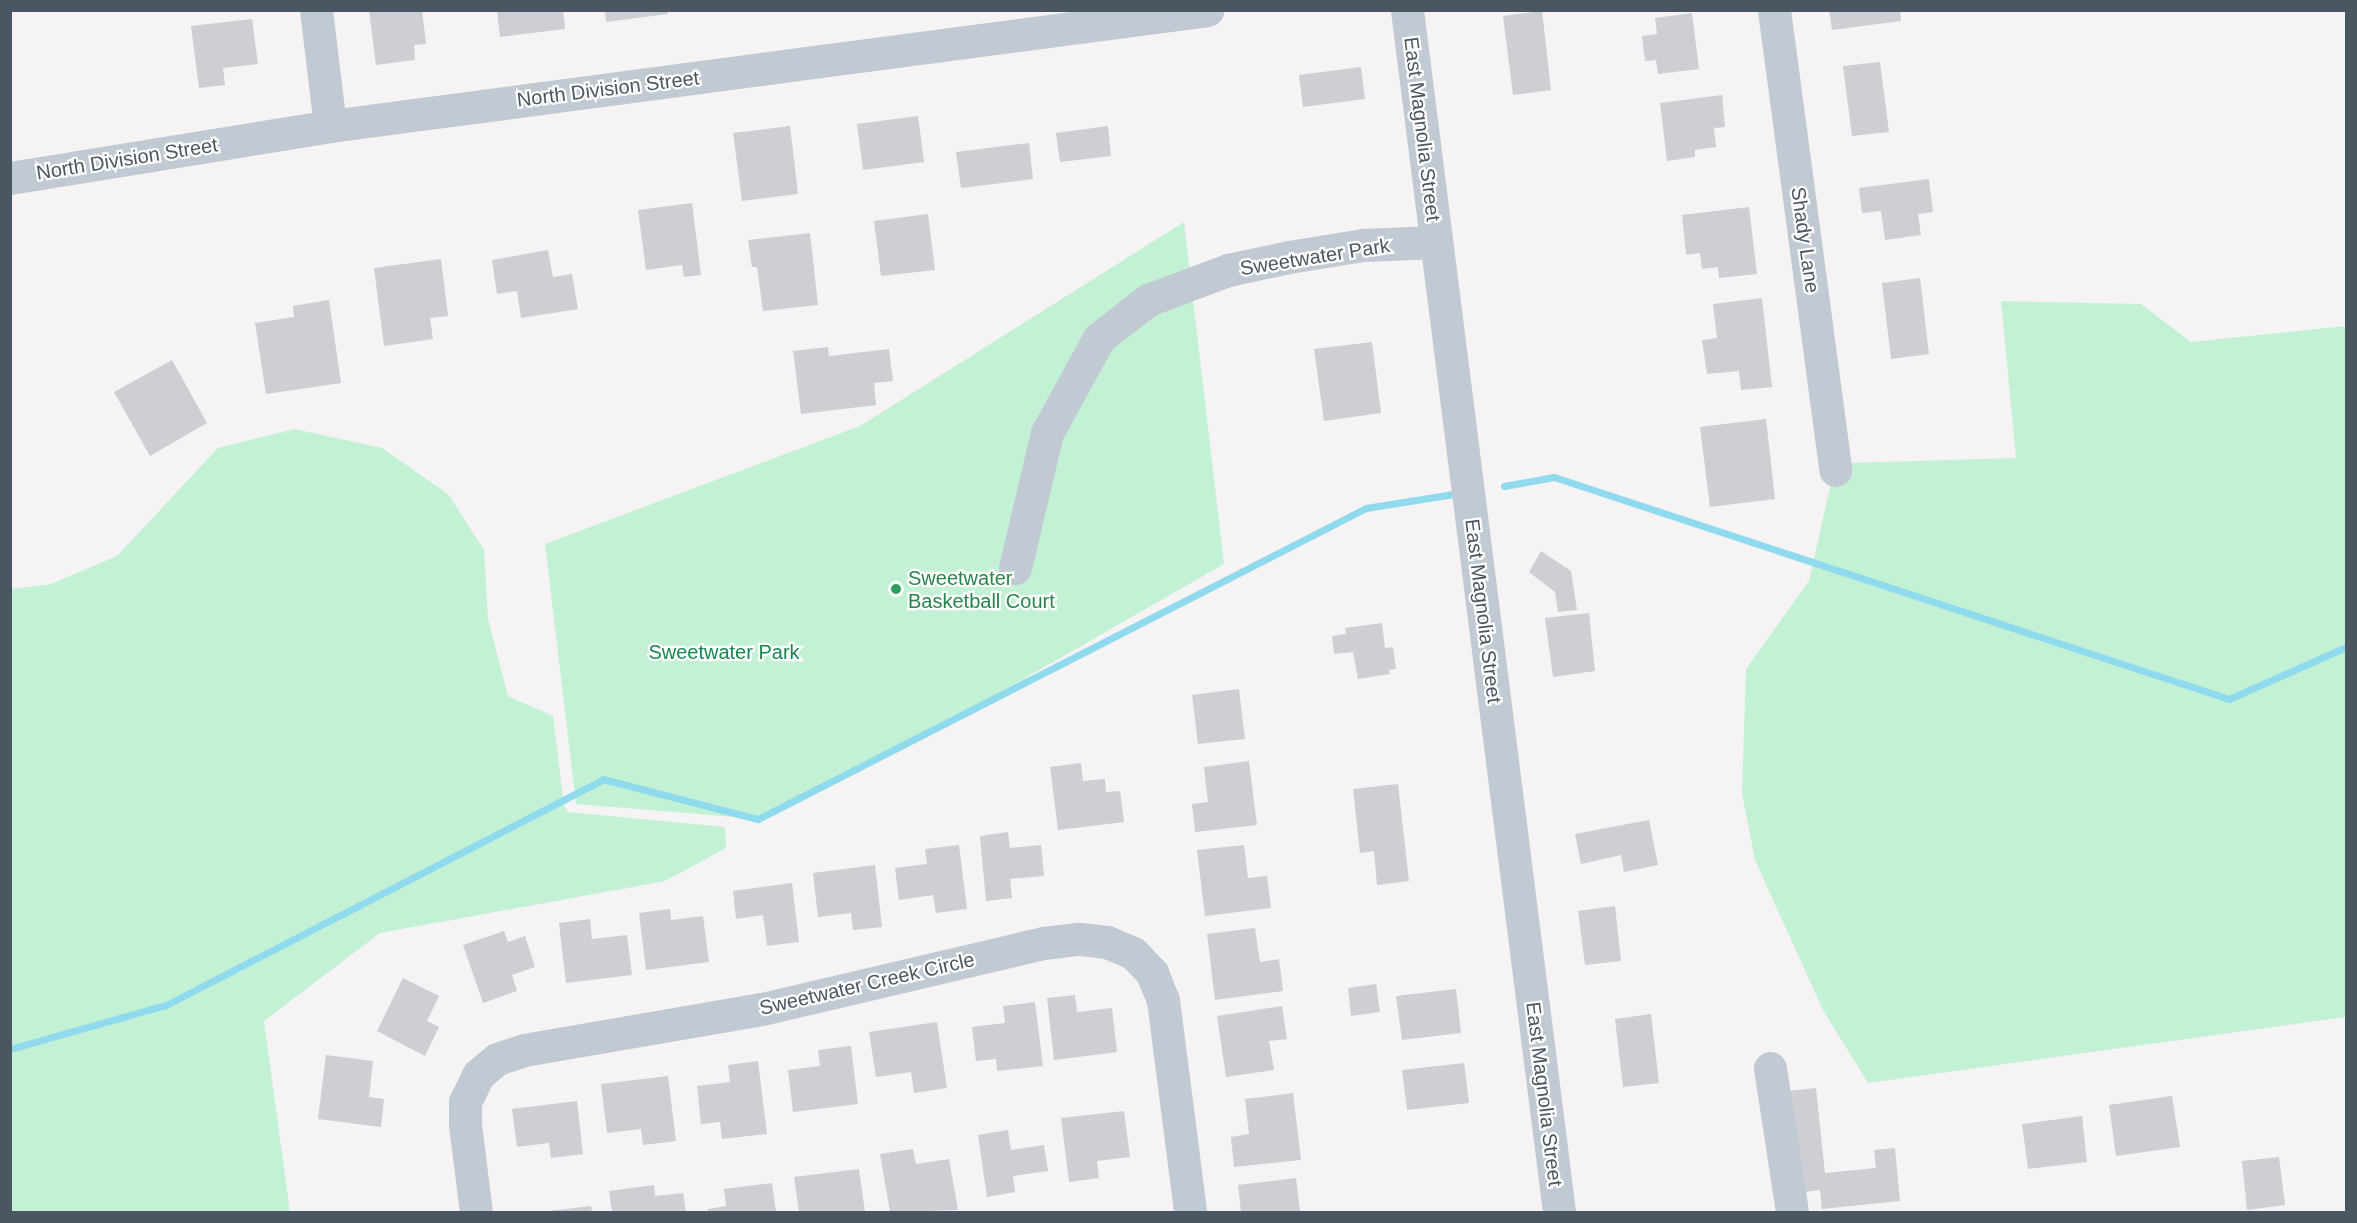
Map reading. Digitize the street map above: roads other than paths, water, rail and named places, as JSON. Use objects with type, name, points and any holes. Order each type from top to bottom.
[{"type":"street","points":[[316,10],[330,126]]},
{"type":"street","name":"North Division Street","points":[[10,178],[330,126],[1207,10]]},
{"type":"street","name":"East Magnolia Street","points":[[1407,10],[1559,1212]]},
{"type":"street","name":"Shady Lane","points":[[1774,10],[1835,470]]},
{"type":"street","name":"Sweetwater Park","points":[[1015,568],[1047,433],[1099,338],[1148,300],[1228,270],[1289,257],[1363,245],[1436,242]]},
{"type":"street","name":"Sweetwater Creek Circle","points":[[476,1212],[465,1125],[465,1102],[478,1075],[497,1059],[524,1050],[762,1009],[1044,944],[1079,939],[1107,942],[1133,953],[1152,973],[1163,1000],[1189,1212]]},
{"type":"street","points":[[1770,1068],[1792,1212]]},
{"type":"waterway","points":[[1504,486],[1554,477],[2229,699],[2346,647]]},
{"type":"waterway","points":[[10,1049],[166,1005],[603,779],[758,819],[1366,508],[1460,493]]},
{"type":"place","name":"Sweetwater Basketball Court","points":[[896,589]]}]
